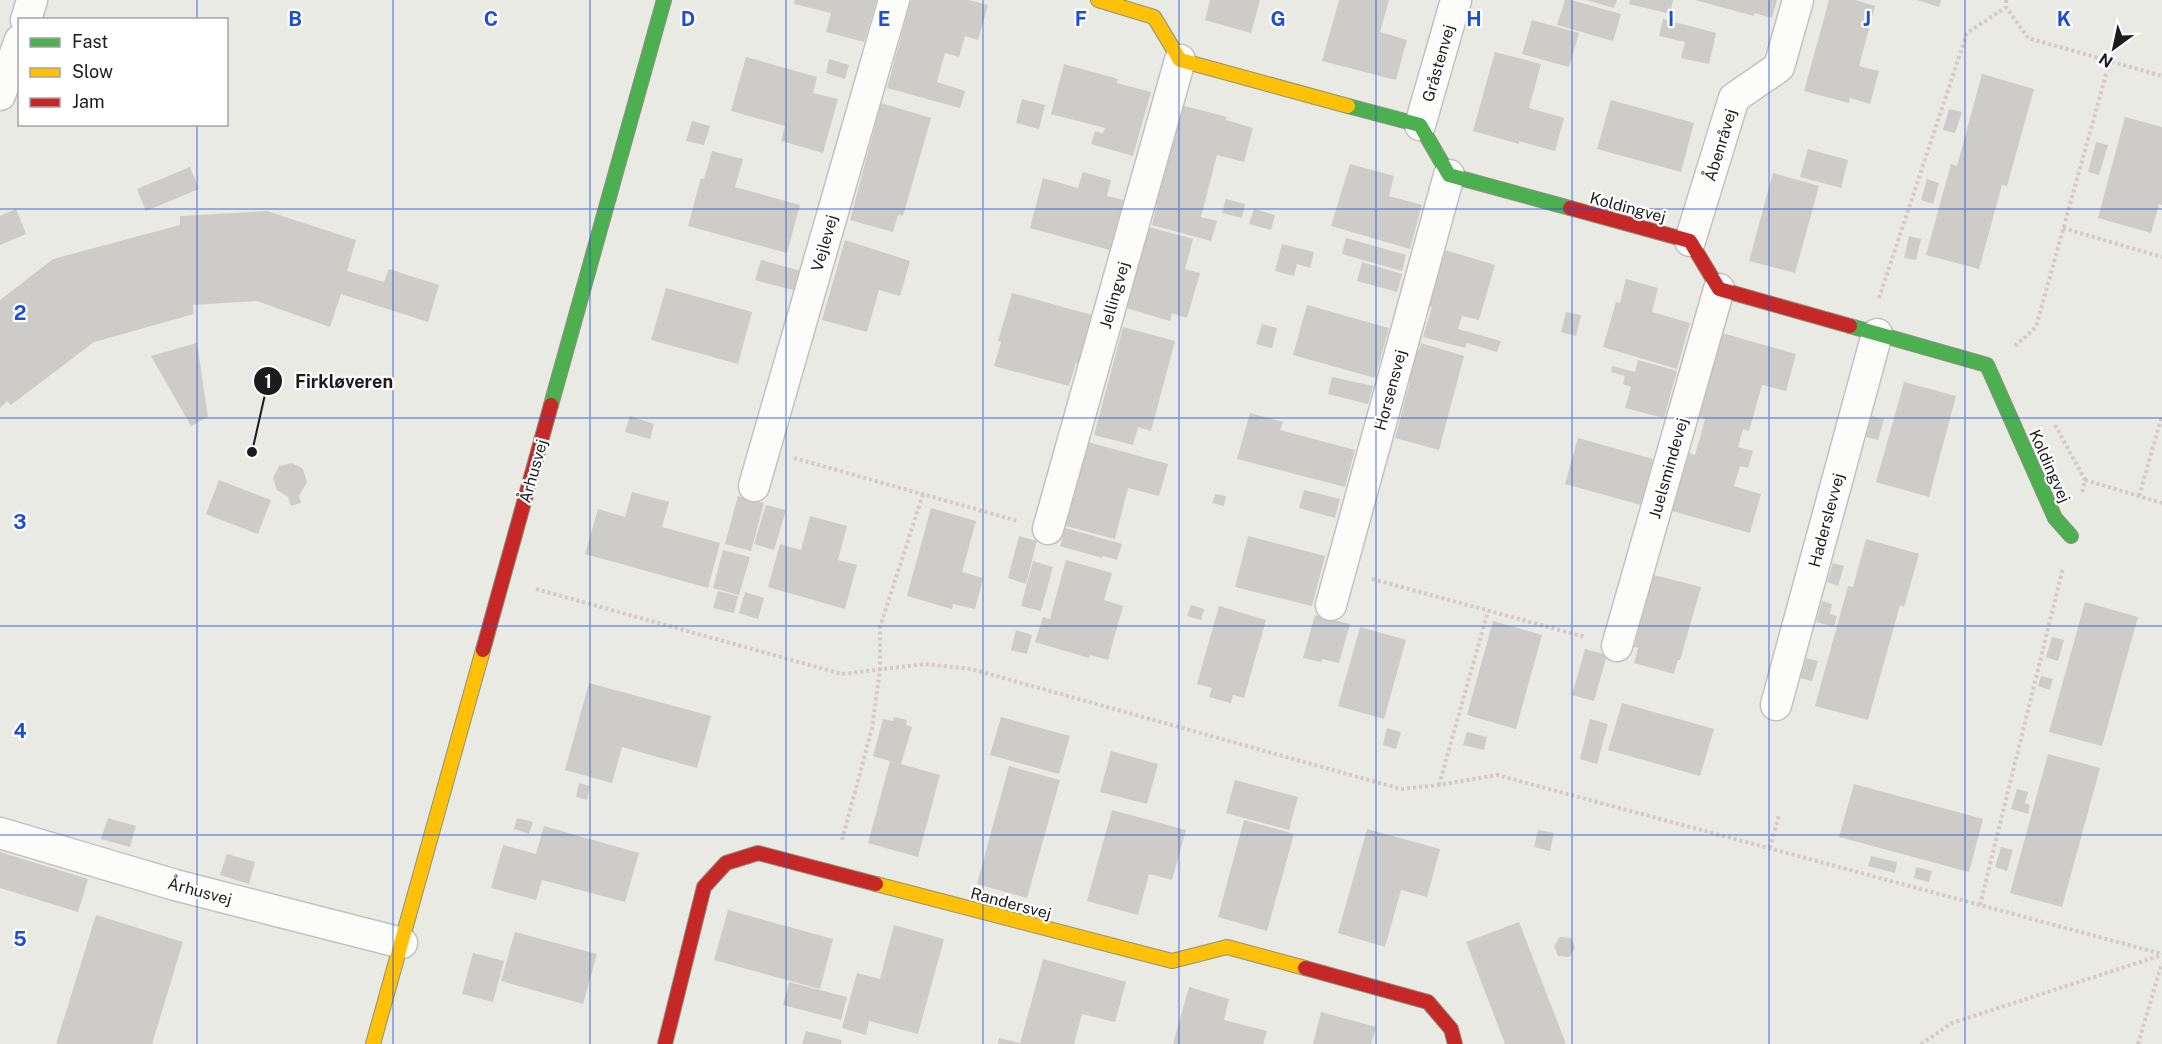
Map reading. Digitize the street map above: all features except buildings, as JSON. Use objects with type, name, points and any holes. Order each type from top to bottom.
[{"type":"street","points":[[27,18],[32,0]]},
{"type":"street","name":"Århusvej","points":[[373,1044],[664,0]]},
{"type":"street","name":"Vejlevej","points":[[754,486],[894,0]]},
{"type":"street","points":[[1098,0],[1156,9],[1179,60],[1420,125],[1449,175]]},
{"type":"street","name":"Gråstenvej","points":[[1420,125],[1456,0]]},
{"type":"street","name":"Åbenråvej","points":[[1690,241],[1734,98],[1779,67],[1798,0]]},
{"type":"street","points":[[0,95],[12,44]]},
{"type":"street","name":"Jellingvej","points":[[1048,530],[1179,60]]},
{"type":"street","name":"Koldingvej","points":[[1449,175],[1690,241]]},
{"type":"street","name":"Horsensvej","points":[[1331,605],[1449,175]]},
{"type":"street","points":[[1690,241],[1719,289]]},
{"type":"street","name":"Koldingvej","points":[[1719,289],[1987,365],[2055,518],[2071,536]]},
{"type":"street","name":"Juelsmindevej","points":[[1617,646],[1719,289]]},
{"type":"street","name":"Haderslevvej","points":[[1776,705],[1873,333]]},
{"type":"street","name":"Århusvej","points":[[0,832],[175,885],[402,943]]},
{"type":"street","name":"Randersvej","points":[[665,1044],[704,887],[719,867],[733,858],[758,853],[1165,960],[1172,961],[1227,947],[1261,956],[1428,1002],[1451,1029],[1455,1044]]},
{"type":"path","points":[[2006,0],[2006,7],[2028,38],[2162,76]]},
{"type":"path","points":[[1873,333],[1967,33],[2006,7]]},
{"type":"path","points":[[2012,348],[2036,327],[2110,60]]},
{"type":"path","points":[[2064,228],[2162,257]]},
{"type":"path","points":[[2139,496],[2162,416]]},
{"type":"path","points":[[764,450],[1048,530]]},
{"type":"path","points":[[2085,480],[2162,503]]},
{"type":"path","points":[[833,873],[872,728],[880,670],[880,627],[923,495]]},
{"type":"path","points":[[1980,905],[2071,536]]},
{"type":"path","points":[[1340,570],[1617,646]]},
{"type":"path","points":[[536,589],[842,674],[925,664],[971,669],[1401,789],[1497,775],[2162,955]]},
{"type":"path","points":[[1439,785],[1488,610]]},
{"type":"path","points":[[1770,848],[1779,815]]},
{"type":"path","points":[[1921,1044],[1952,1023],[2162,955]]},
{"type":"path","points":[[2138,1044],[2162,963]]},
{"type":"traffic: fast","points":[[551,405],[664,0]]},
{"type":"traffic: fast","points":[[1348,106],[1420,125],[1449,175],[1570,208]]},
{"type":"traffic: fast","points":[[1850,326],[1987,365],[2055,518],[2071,536]]},
{"type":"traffic: slow","points":[[1098,0],[1154,17],[1180,60],[1348,106]]},
{"type":"traffic: slow","points":[[373,1044],[483,650]]},
{"type":"traffic: slow","points":[[876,884],[1172,961],[1227,947],[1305,968]]},
{"type":"traffic: jam","points":[[1570,208],[1690,241],[1719,289],[1850,326]]},
{"type":"traffic: jam","points":[[483,650],[551,405]]},
{"type":"traffic: jam","points":[[665,1044],[704,887],[726,863],[758,853],[876,884]]},
{"type":"traffic: jam","points":[[1305,968],[1428,1002],[1451,1029],[1455,1044]]},
{"type":"place","name":"Firkløveren","points":[[252,452]]}]
